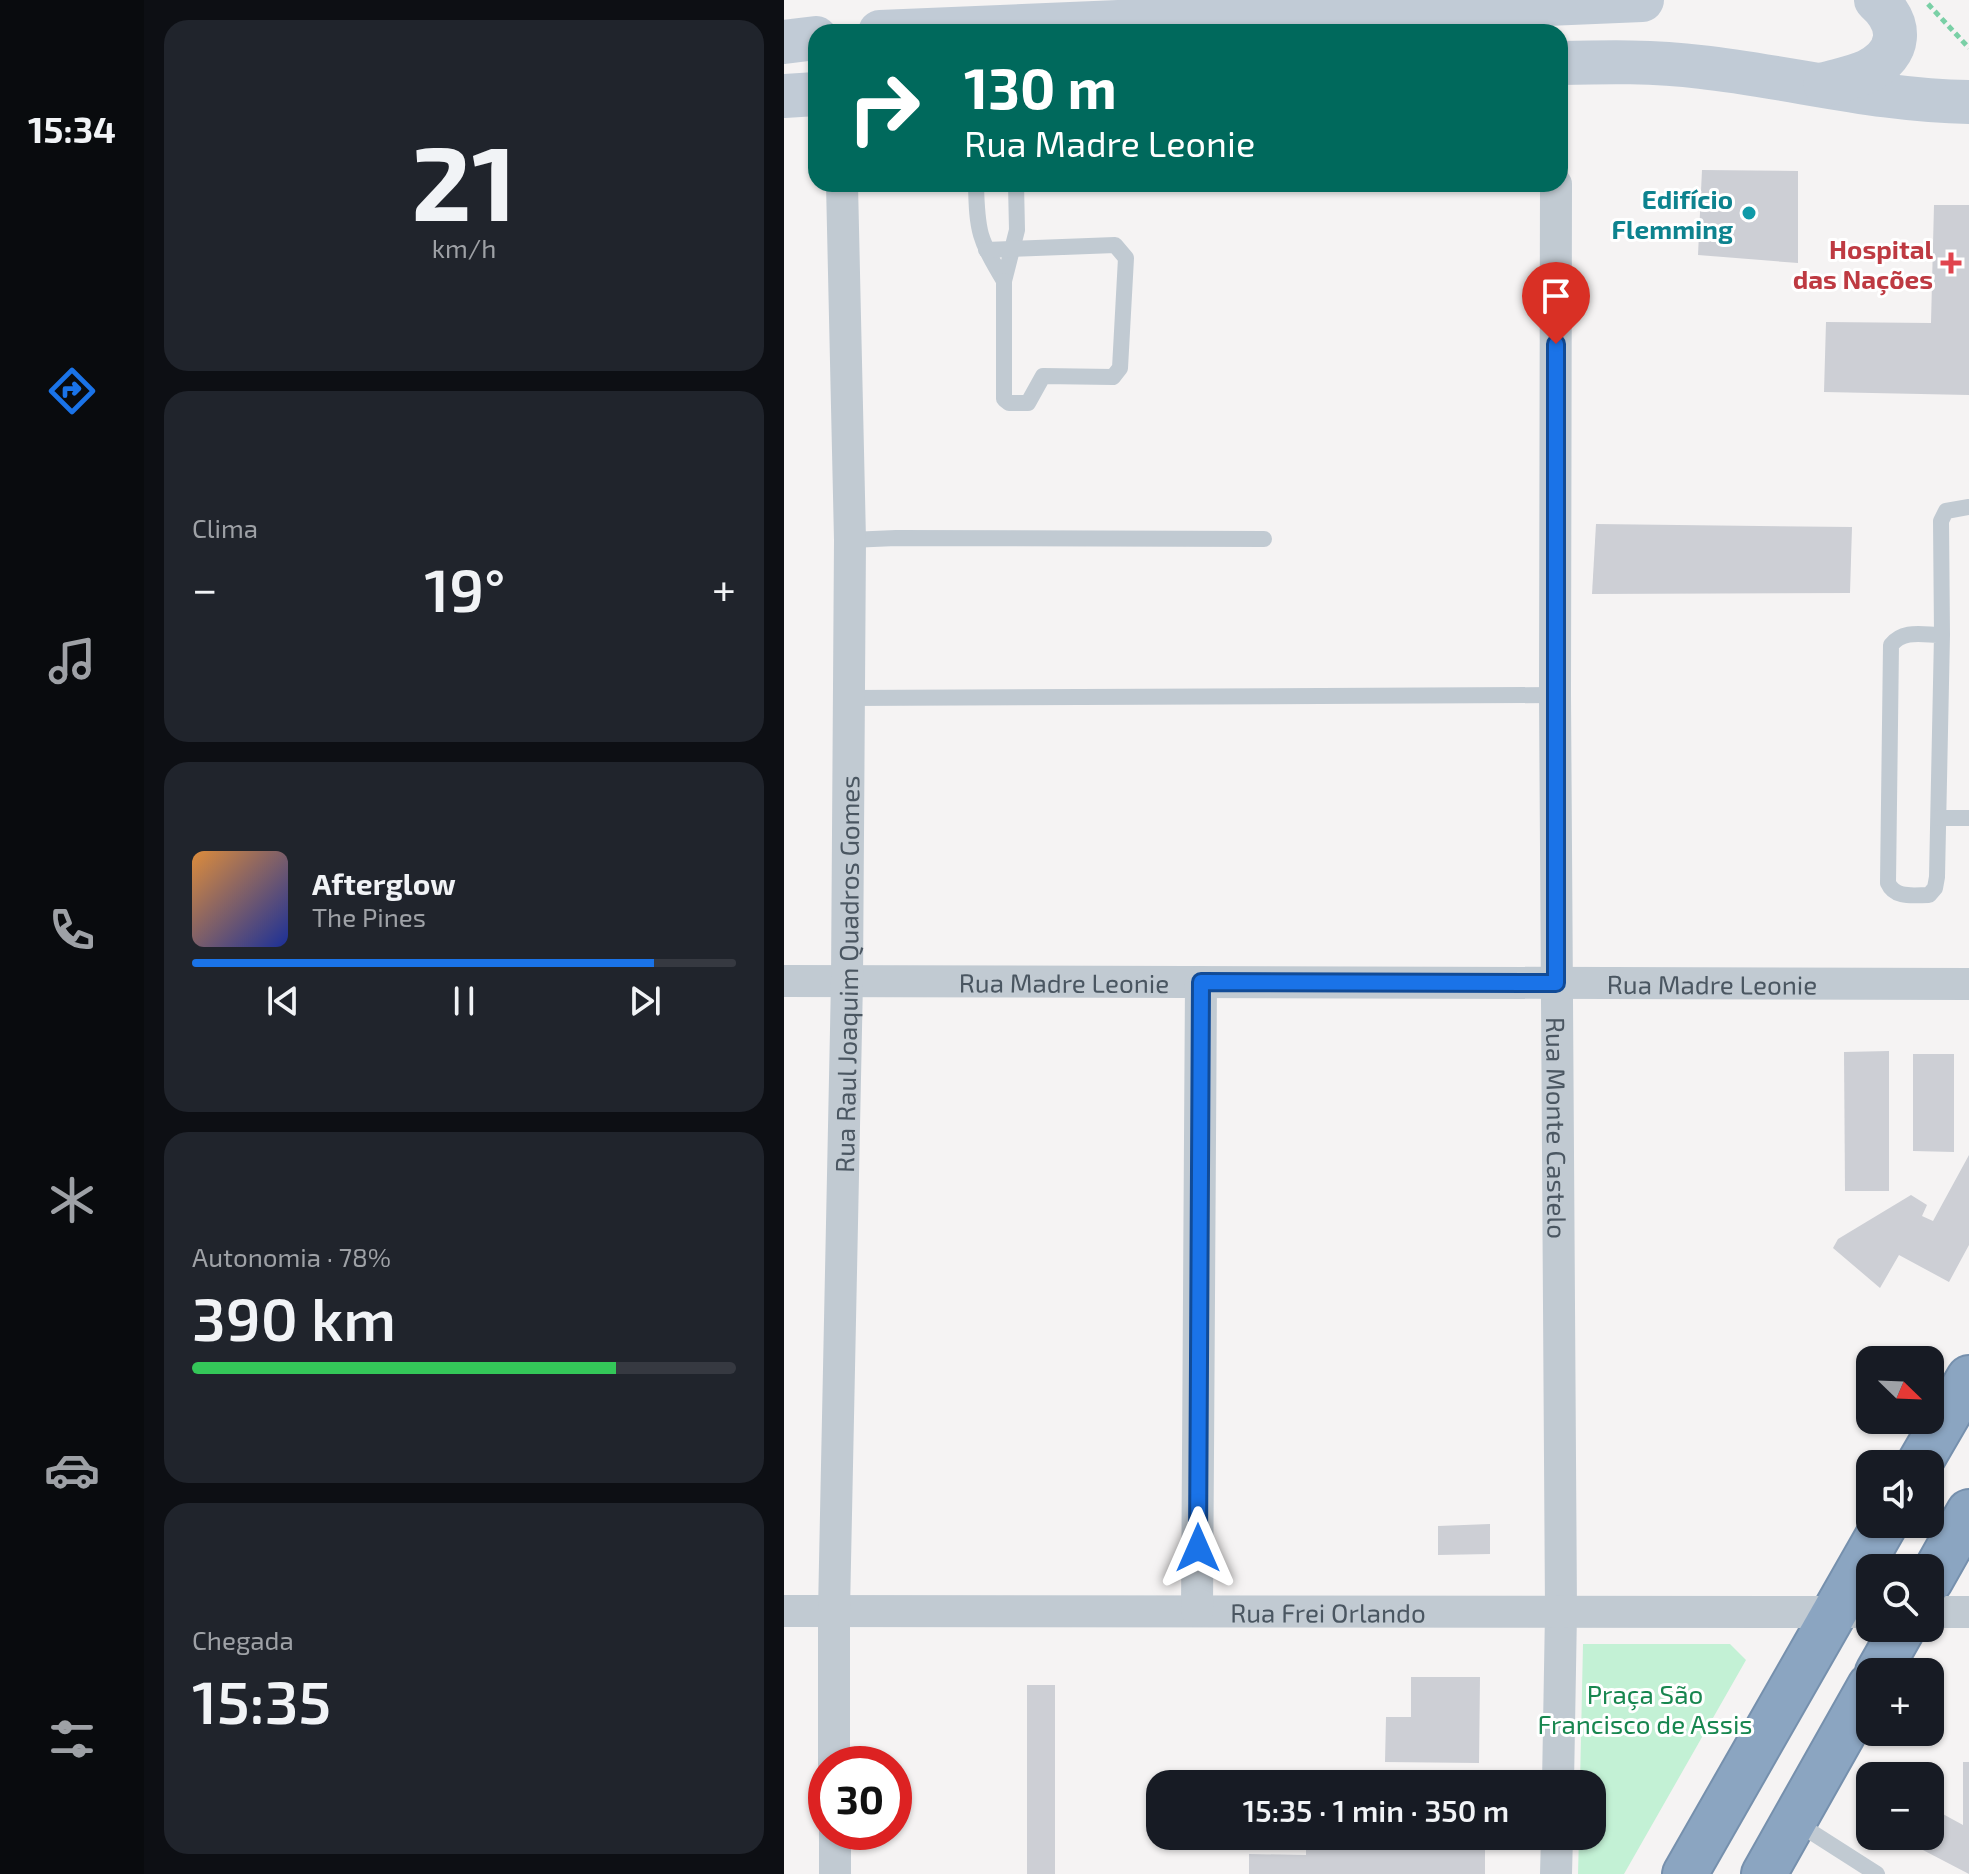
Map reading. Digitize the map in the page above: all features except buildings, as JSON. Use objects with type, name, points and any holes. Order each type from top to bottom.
[{"type":"highway","points":[[1927,1450],[1969,1378]]},
{"type":"highway","points":[[1944,1556],[1969,1512]]},
{"type":"highway","points":[[1685,1874],[1852,1612],[1880,1538]]},
{"type":"highway","points":[[1764,1874],[1856,1711]]},
{"type":"main road","points":[[884,0],[923,24]]},
{"type":"main road","points":[[1042,24],[1554,1],[1642,0]]},
{"type":"main road","points":[[1819,86],[1865,72],[1882,62],[1893,45],[1896,27],[1888,11],[1876,0]]},
{"type":"main road","points":[[784,42],[808,39]]},
{"type":"main road","points":[[1568,63],[1659,63],[1704,67],[1909,98],[1969,102]]},
{"type":"main road","points":[[784,96],[808,94]]},
{"type":"street","name":"Rua Raul Joaquim Quadros Gomes","points":[[834,1746],[847,981],[850,540],[842,192]]},
{"type":"street","name":"Rua Monte Castelo","points":[[1556,192],[1556,983],[1561,1612],[1558,1770]]},
{"type":"street","name":"Rua Madre Leonie","points":[[784,981],[1969,984]]},
{"type":"street","points":[[1197,1611],[1201,982]]},
{"type":"street","name":"Rua Frei Orlando","points":[[784,1611],[1852,1612]]},
{"type":"street","points":[[1944,1612],[1969,1612]]},
{"type":"street","points":[[835,1850],[835,1874]]},
{"type":"street","points":[[1556,1874],[1557,1850]]},
{"type":"lane","points":[[976,192],[977,227],[1004,281]]},
{"type":"lane","points":[[986,250],[1013,248],[1115,245],[1121,250],[1126,258],[1120,368],[1117,373],[1113,377],[1043,376],[1028,403],[1009,403],[1004,399],[1004,281],[1013,248],[1017,230],[1016,192]]},
{"type":"lane","points":[[1942,635],[1906,634],[1898,636],[1891,645],[1888,883],[1891,891],[1898,894],[1929,895],[1935,888],[1942,635],[1941,521],[1946,511],[1969,507]]},
{"type":"lane","points":[[850,540],[1264,539]]},
{"type":"lane","points":[[849,698],[1555,695]]},
{"type":"lane","points":[[1939,818],[1969,818]]},
{"type":"lane","points":[[1794,1821],[1877,1874]]},
{"type":"path","points":[[1928,4],[1969,48]]},
{"type":"green space","name":"Praça São Francisco de Assis","points":[[1583,1644],[1730,1644],[1746,1660],[1624,1874],[1578,1874],[1579,1850],[1606,1850],[1606,1770],[1580,1770]]},
{"type":"place","name":"Edifício Flemming","points":[[1749,213]]},
{"type":"place","name":"Hospital das Nações","points":[[1951,263]]},
{"type":"route","points":[[1198,1548],[1201,982],[1556,983],[1556,344]]}]
